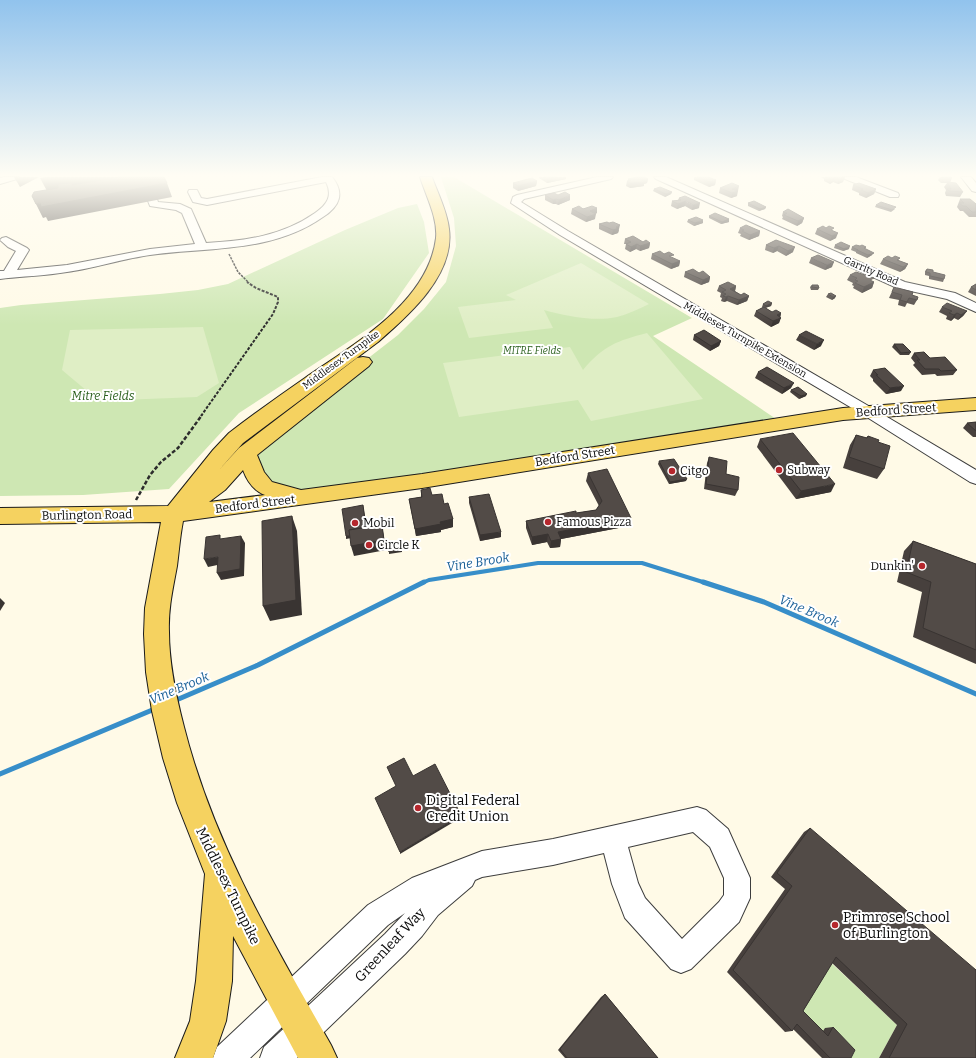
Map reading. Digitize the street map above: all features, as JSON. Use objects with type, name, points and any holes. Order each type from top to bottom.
[{"type":"main road","name":"Middlesex Turnpike","points":[[310,1045],[220,874],[198,823],[174,750],[159,675],[156,636],[157,605],[175,514],[217,458],[234,440],[384,329],[420,294],[432,275],[440,257],[443,236],[441,226]]},
{"type":"main road","name":"Middlesex Turnpike","points":[[175,514],[218,485],[246,454],[398,335],[424,309],[445,281],[456,246],[455,226]]},
{"type":"main road","name":"Bedford Street","points":[[175,514],[302,498],[867,411],[976,404]]},
{"type":"main road","points":[[246,454],[254,475],[265,487],[302,498]]},
{"type":"main road","name":"Burlington Road","points":[[0,516],[175,514]]},
{"type":"main road","points":[[194,1058],[208,1022],[214,981],[220,874]]},
{"type":"street","points":[[193,226],[202,247]]},
{"type":"street","points":[[4,274],[70,268],[148,252],[227,246],[270,238],[299,226]]},
{"type":"street","name":"Middlesex Turnpike Extension","points":[[552,226],[867,411],[976,478]]},
{"type":"street","name":"Garrity Road","points":[[770,226],[901,285],[951,296],[976,308]]},
{"type":"street","points":[[2,238],[23,250],[4,274]]},
{"type":"street","name":"Greenleaf Way","points":[[228,1058],[378,915],[421,886],[482,864],[553,852],[613,838],[697,819],[719,838],[737,878],[737,898],[729,912],[681,959],[635,908],[625,884],[613,838]]},
{"type":"street","name":"Greenleaf Way","points":[[275,1058],[310,1045],[412,926],[428,905],[448,888],[482,864]]},
{"type":"path","points":[[129,514],[150,475],[161,462],[178,448],[191,431],[273,314],[278,302],[278,297],[272,293],[253,287],[247,282],[232,263],[227,246]]},
{"type":"green space","name":"Mitre Fields","points":[[354,226],[425,226],[429,253],[383,319],[239,413],[169,489],[83,495],[0,496],[0,308],[198,290],[228,284]]},
{"type":"green space","name":"MITRE Fields","points":[[455,226],[537,226],[692,318],[653,336],[782,423],[301,498],[265,487],[246,453],[398,335],[424,309],[446,282],[456,246]]},
{"type":"green space","points":[[581,263],[649,304],[617,317],[599,319],[580,318],[544,310],[553,328],[469,338],[458,307],[516,300],[506,295]]},
{"type":"green space","points":[[203,327],[219,383],[197,397],[121,400],[87,391],[62,370],[70,330]]},
{"type":"green space","points":[[647,333],[703,399],[591,421],[578,400],[459,417],[443,363],[570,347],[583,370],[605,349],[619,342]]},
{"type":"green space","points":[[828,960],[897,1025],[879,1058],[842,1058],[795,1012]]},
{"type":"building","points":[[605,226],[617,226],[616,227],[619,228],[613,230]]},
{"type":"building","points":[[749,226],[760,231],[750,235],[742,231],[744,230],[740,228]]},
{"type":"building","points":[[822,226],[826,228],[830,226],[834,228],[831,230],[838,233],[832,236],[817,229]]},
{"type":"building","points":[[633,236],[643,242],[646,240],[650,243],[640,246],[637,244],[631,247],[626,244],[631,242],[625,239]]},
{"type":"building","points":[[776,240],[795,247],[788,251],[779,246],[774,248],[766,245]]},
{"type":"building","points":[[841,242],[850,246],[844,249],[835,245]]},
{"type":"building","points":[[862,245],[866,247],[864,248],[874,253],[868,255],[852,247]]},
{"type":"building","points":[[660,251],[664,254],[669,252],[674,255],[669,256],[680,261],[672,264],[652,254]]},
{"type":"building","points":[[818,255],[834,262],[827,265],[811,258]]},
{"type":"building","points":[[888,256],[892,258],[895,256],[900,258],[897,260],[908,264],[903,267],[883,259]]},
{"type":"building","points":[[693,269],[699,273],[703,271],[710,277],[703,280],[685,272]]},
{"type":"building","points":[[927,269],[945,275],[944,279],[930,276],[930,273],[926,272]]},
{"type":"building","points":[[856,272],[874,278],[870,280],[874,282],[864,287],[855,283],[858,281],[855,280],[857,278],[850,275]]},
{"type":"building","points":[[728,282],[736,286],[730,289],[741,295],[744,293],[749,296],[739,300],[728,296],[723,296],[726,294],[722,292],[726,290],[719,286]]},
{"type":"building","points":[[976,284],[976,290],[971,287]]},
{"type":"building","points":[[812,285],[818,285],[819,288],[812,287]]},
{"type":"building","points":[[894,287],[913,292],[912,295],[918,297],[917,300],[909,298],[907,302],[900,300],[902,295],[892,292]]},
{"type":"building","points":[[831,293],[836,296],[833,297],[828,294]]},
{"type":"building","points":[[768,301],[772,303],[766,306],[763,304]]},
{"type":"building","points":[[947,303],[967,311],[961,315],[957,313],[954,315],[949,313],[952,311],[942,307]]},
{"type":"building","points":[[764,307],[772,312],[776,310],[781,313],[777,315],[781,318],[773,321],[756,311]]},
{"type":"building","points":[[704,330],[721,341],[711,346],[694,335]]},
{"type":"building","points":[[806,331],[824,340],[817,344],[799,335]]},
{"type":"building","points":[[894,344],[903,344],[911,352],[901,353]]},
{"type":"building","points":[[924,352],[930,358],[945,357],[957,370],[941,371],[939,369],[925,369],[917,360],[920,360],[914,353]]},
{"type":"building","points":[[767,367],[794,383],[784,388],[758,372]]},
{"type":"building","points":[[885,368],[904,386],[890,388],[876,375],[878,375],[873,370]]},
{"type":"building","points":[[798,387],[807,394],[801,396],[791,390]]},
{"type":"building","points":[[976,422],[976,431],[967,423]]},
{"type":"building","points":[[793,433],[835,484],[801,491],[760,439]]},
{"type":"building","points":[[856,435],[867,438],[868,436],[879,440],[878,442],[890,446],[884,469],[849,457]]},
{"type":"building","points":[[709,457],[727,461],[726,474],[739,477],[738,490],[706,484]]},
{"type":"building","points":[[674,459],[687,479],[670,482],[659,461]]},
{"type":"building","points":[[607,469],[631,518],[558,532],[561,539],[551,541],[548,534],[532,537],[526,521],[576,511],[576,513],[596,510],[602,501],[588,473]]},
{"type":"building","points":[[430,488],[432,495],[442,494],[444,504],[448,503],[453,519],[440,522],[441,524],[415,529],[409,499],[422,497],[421,490]]},
{"type":"building","points":[[489,494],[501,532],[480,535],[469,497]]},
{"type":"building","points":[[363,505],[366,527],[349,530],[350,536],[346,536],[342,509]]},
{"type":"building","points":[[292,516],[296,600],[263,606],[262,521]]},
{"type":"building","points":[[382,525],[384,540],[351,546],[349,530]]},
{"type":"building","points":[[220,535],[220,539],[241,536],[240,569],[217,573],[218,557],[204,559],[206,537]]},
{"type":"building","points":[[913,541],[976,564],[976,650],[923,628],[931,582],[906,572]]},
{"type":"building","points":[[401,545],[402,549],[389,552],[388,548]]},
{"type":"building","name":"Digital Federal Credit Union","points":[[404,758],[413,776],[435,764],[461,815],[400,852],[375,798],[396,786],[387,767]]},
{"type":"building","name":"Primrose School of Burlington","points":[[810,828],[976,970],[976,1058],[889,1058],[907,1024],[836,957],[803,1011],[828,1036],[833,1027],[855,1050],[851,1058],[830,1058],[797,1024],[792,1031],[733,970],[792,886],[777,873]]},
{"type":"building","points":[[605,994],[658,1058],[567,1058],[560,1049]]},
{"type":"waterway","name":"Vine Brook","points":[[422,583],[429,580],[538,563],[642,563],[706,583]]},
{"type":"waterway","name":"Vine Brook","points":[[703,582],[764,602],[976,694]]},
{"type":"waterway","name":"Vine Brook","points":[[174,701],[258,665],[422,583]]},
{"type":"waterway","name":"Vine Brook","points":[[0,774],[157,708]]},
{"type":"place","name":"Subway","points":[[779,470]]},
{"type":"place","name":"Citgo","points":[[672,471]]},
{"type":"place","name":"Famous Pizza","points":[[548,522]]},
{"type":"place","name":"Mobil","points":[[355,523]]},
{"type":"place","name":"Circle K","points":[[369,545]]},
{"type":"place","name":"Dunkin'","points":[[922,566]]},
{"type":"place","name":"Digital Federal Credit Union","points":[[418,808]]},
{"type":"place","name":"Primrose School of Burlington","points":[[835,925]]}]
